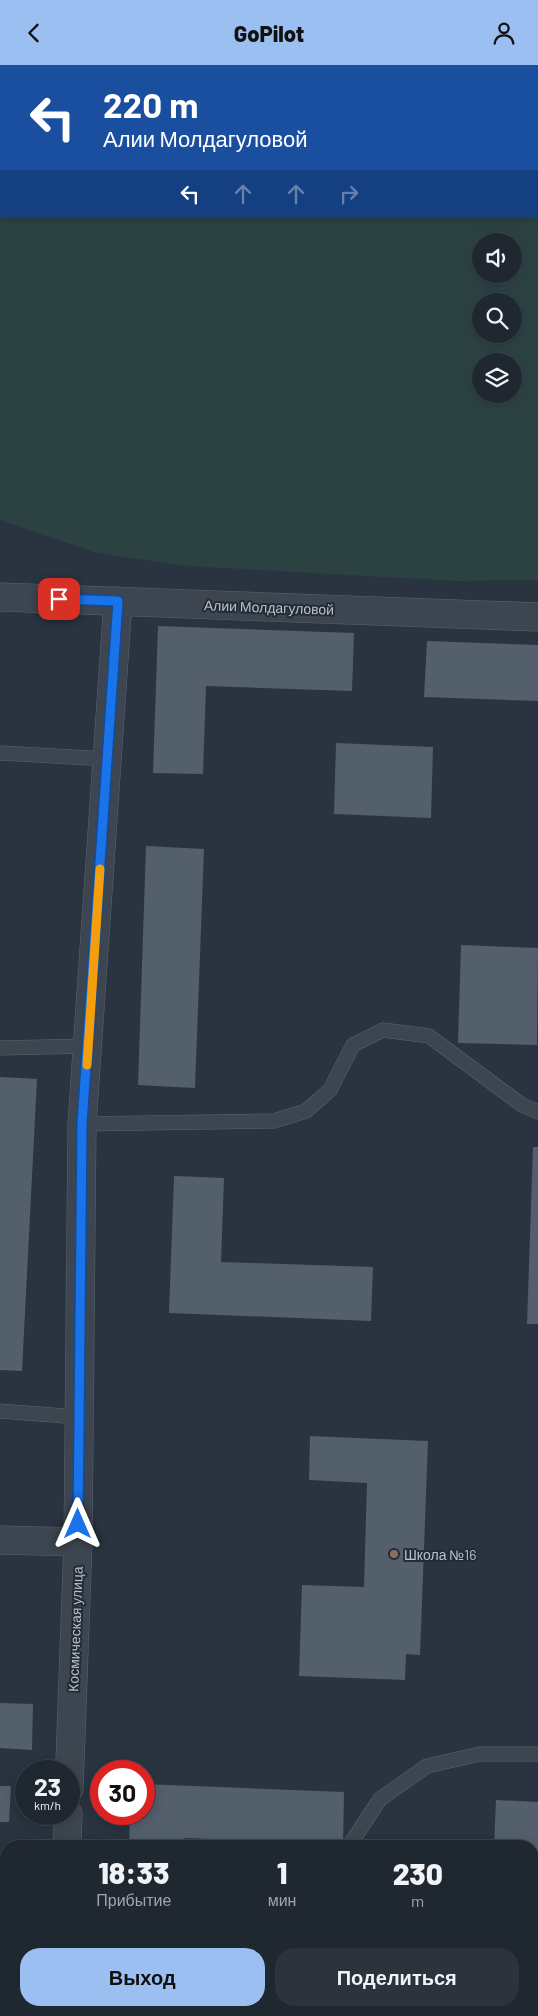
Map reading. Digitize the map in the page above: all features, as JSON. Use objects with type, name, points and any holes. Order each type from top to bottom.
[{"type":"street","name":"Алии Молдагуловой","points":[[0,597],[538,617]]},
{"type":"street","name":"Космическая улица","points":[[70,1760],[78,1542],[82,1124],[118,601]]},
{"type":"street","points":[[0,1540],[78,1542]]},
{"type":"street","points":[[67,1840],[68,1825]]},
{"type":"lane","points":[[0,753],[108,759]]},
{"type":"lane","points":[[82,1124],[274,1121],[306,1111],[330,1090],[353,1045],[384,1030],[429,1036],[522,1105],[538,1112]]},
{"type":"lane","points":[[0,1048],[88,1046]]},
{"type":"lane","points":[[0,1411],[78,1417]]},
{"type":"lane","points":[[353,1840],[380,1799],[427,1766],[480,1754],[538,1754]]},
{"type":"green space","points":[[0,217],[538,217],[538,580],[458,581],[188,566],[97,553],[0,520]]},
{"type":"building","points":[[158,626],[354,633],[352,691],[206,686],[203,774],[153,773]]},
{"type":"building","points":[[427,641],[538,645],[538,701],[424,697]]},
{"type":"building","points":[[336,743],[433,747],[431,818],[334,814]]},
{"type":"building","points":[[146,846],[204,849],[195,1088],[138,1085]]},
{"type":"building","points":[[461,945],[538,948],[537,1045],[458,1043]]},
{"type":"building","points":[[0,1077],[37,1079],[22,1371],[0,1370]]},
{"type":"building","points":[[533,1147],[538,1147],[538,1324],[527,1324]]},
{"type":"building","points":[[174,1176],[224,1178],[221,1262],[373,1267],[371,1321],[169,1313]]},
{"type":"building","points":[[310,1436],[428,1441],[420,1655],[406,1654],[405,1680],[299,1676],[302,1585],[364,1587],[367,1483],[309,1480]]},
{"type":"building","points":[[0,1703],[33,1704],[32,1750],[0,1748]]},
{"type":"building","points":[[155,1784],[344,1792],[343,1840],[184,1838],[184,1840],[129,1840],[130,1825],[155,1825]]},
{"type":"building","points":[[0,1786],[11,1786],[9,1822],[0,1822]]},
{"type":"building","points":[[496,1800],[538,1802],[538,1840],[494,1840]]},
{"type":"slow traffic","points":[[87,1065],[100,869]]},
{"type":"place","name":"Школа №16","points":[[394,1554]]},
{"type":"route","points":[[59,599],[118,601],[82,1124],[78,1524]]}]
